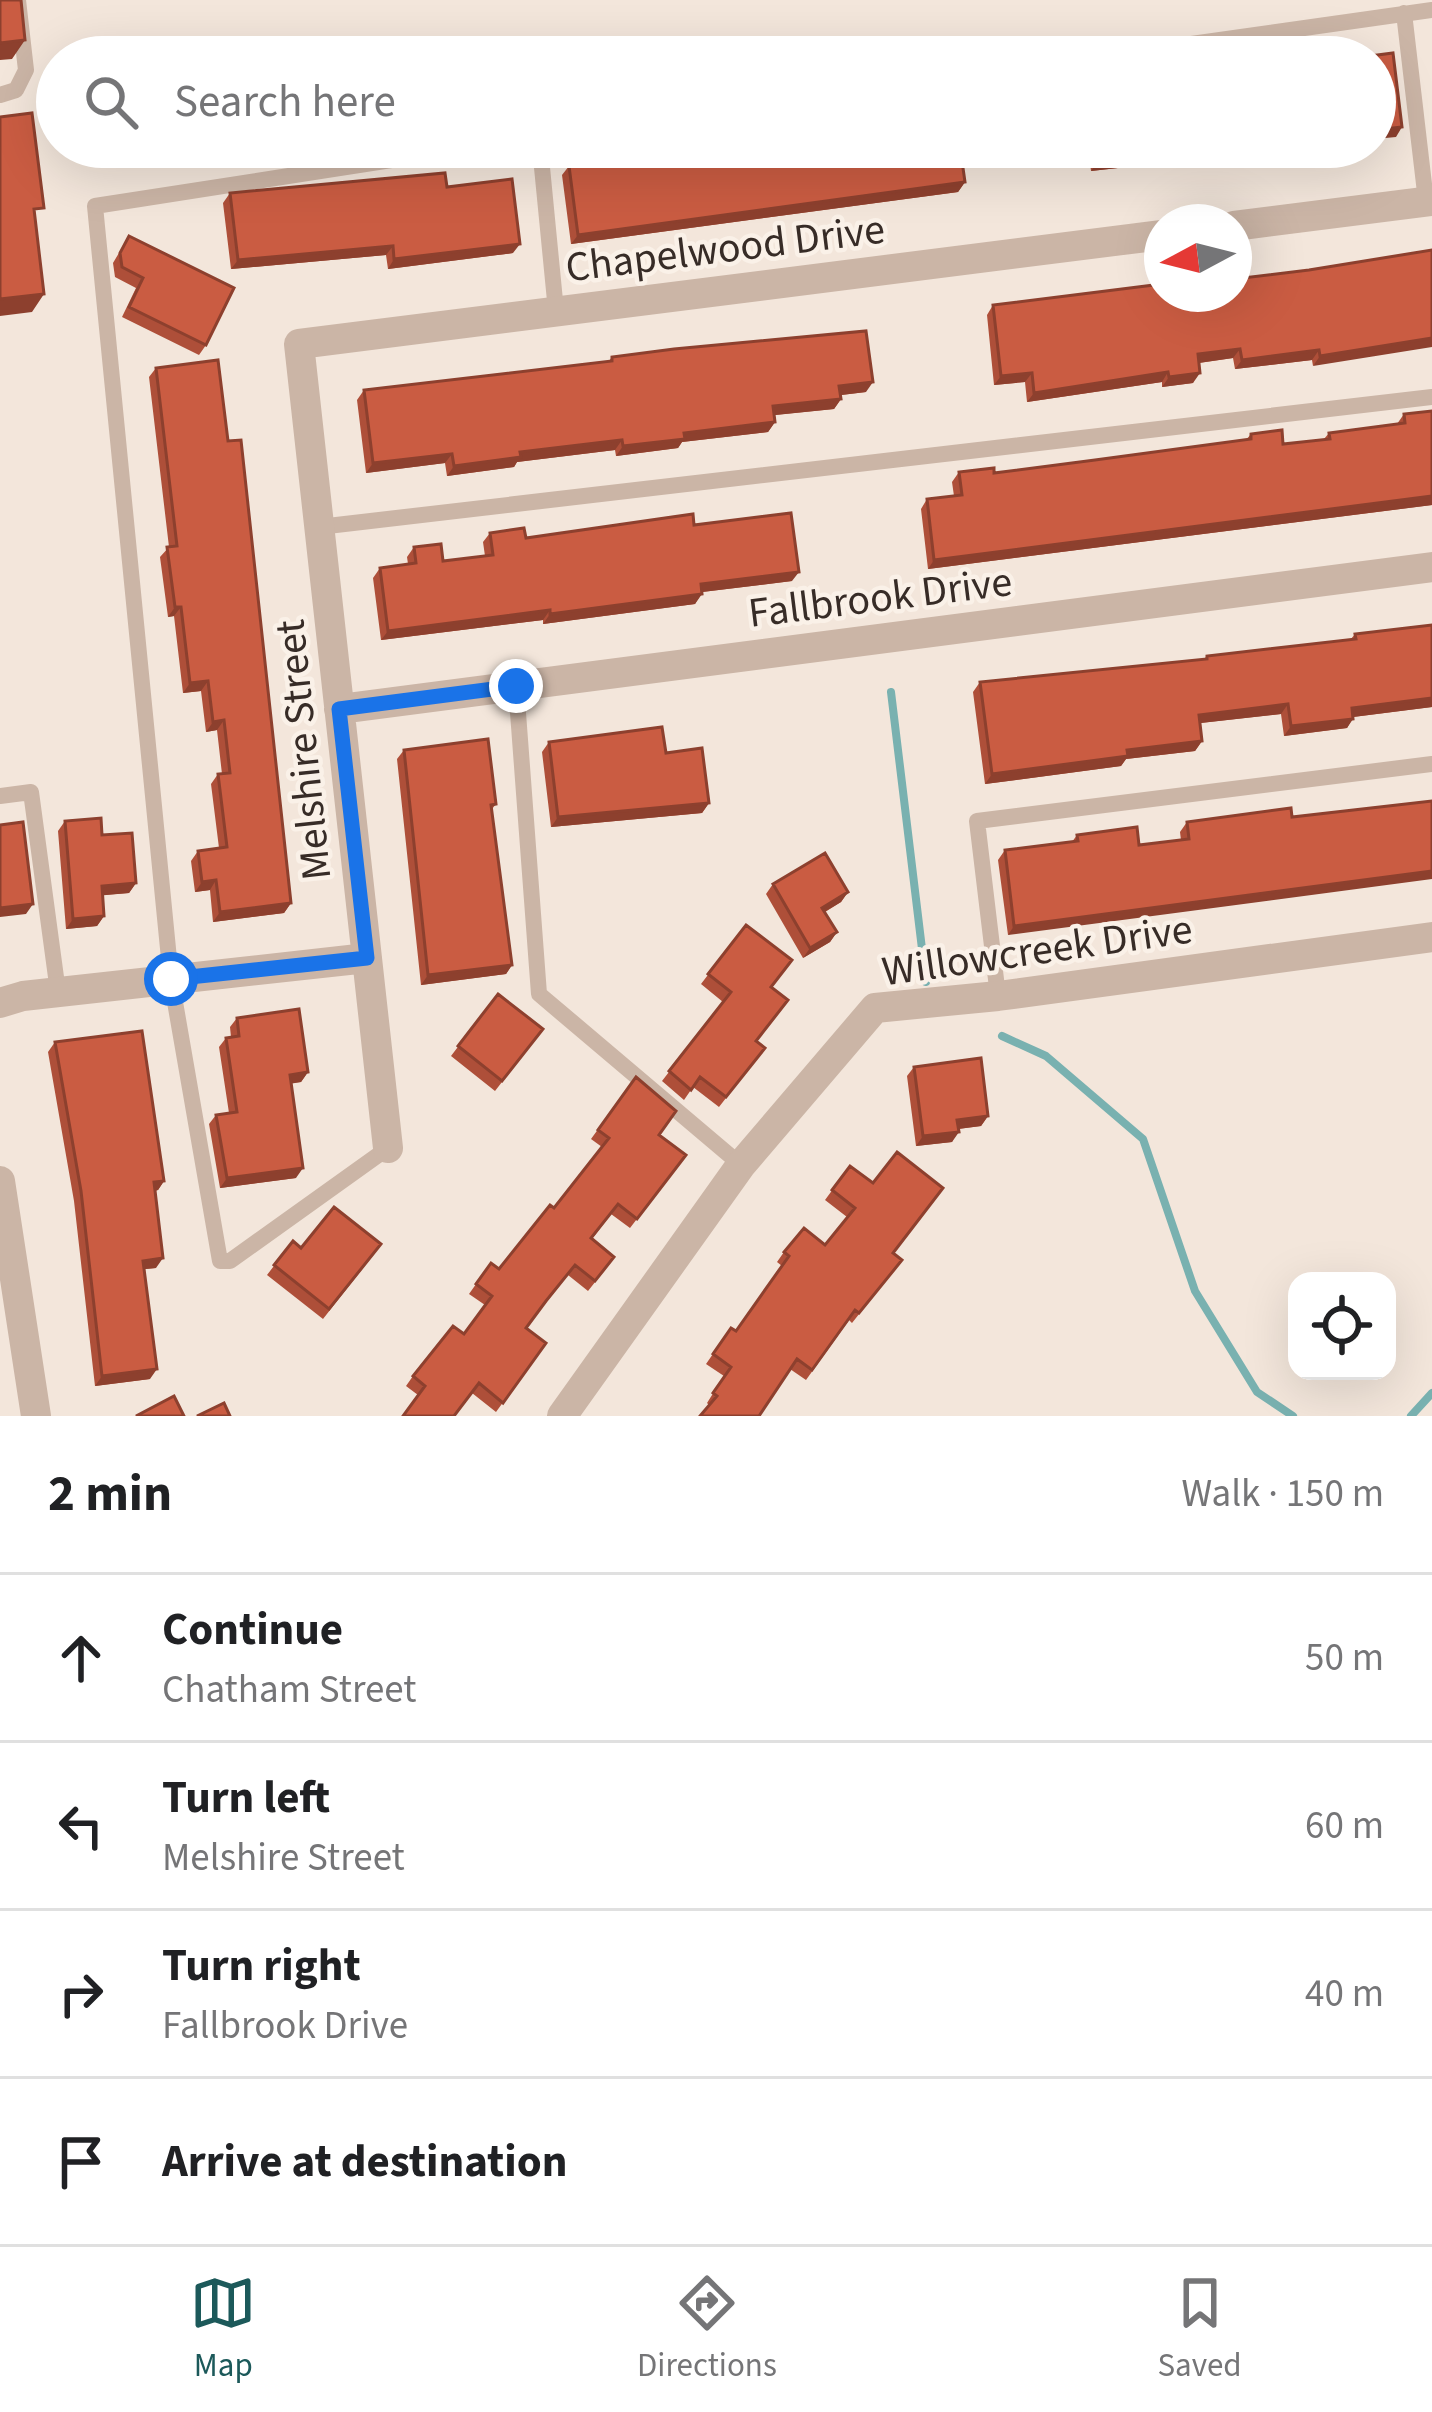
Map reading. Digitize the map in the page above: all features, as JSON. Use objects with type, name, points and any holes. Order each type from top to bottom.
[{"type":"street","points":[[1252,224],[1429,201]]},
{"type":"street","name":"Chapelwood Drive","points":[[299,344],[1144,237]]},
{"type":"street","name":"Melshire Street","points":[[299,344],[388,1148]]},
{"type":"street","name":"Fallbrook Drive","points":[[339,709],[1432,567]]},
{"type":"street","name":"Willowcreek Drive","points":[[562,1416],[741,1166],[874,1008],[998,996],[1432,937]]},
{"type":"street","points":[[0,1003],[58,992],[367,958]]},
{"type":"street","points":[[0,1181],[10,1337],[35,1416]]},
{"type":"lane","points":[[0,95],[16,90],[26,70],[18,0]]},
{"type":"lane","points":[[1245,36],[1432,10]]},
{"type":"lane","points":[[1404,13],[1429,201]]},
{"type":"lane","points":[[340,168],[95,206],[171,979],[220,1261],[230,1261],[388,1148]]},
{"type":"lane","points":[[542,168],[556,311]]},
{"type":"lane","points":[[320,527],[1432,397]]},
{"type":"lane","points":[[516,686],[539,994],[741,1166]]},
{"type":"lane","points":[[998,996],[977,821],[1432,764]]},
{"type":"lane","points":[[0,796],[31,791],[58,992]]},
{"type":"building","points":[[0,0],[21,0],[25,40],[0,43]]},
{"type":"building","points":[[1396,78],[1402,127],[1396,128]]},
{"type":"building","points":[[32,113],[44,208],[34,209],[44,294],[0,299],[0,117]]},
{"type":"building","points":[[569,168],[963,168],[965,182],[578,235]]},
{"type":"building","points":[[445,173],[447,187],[512,179],[520,244],[394,259],[393,246],[238,260],[230,193]]},
{"type":"building","points":[[129,236],[234,288],[206,345],[129,307],[143,278],[122,267],[120,253]]},
{"type":"building","points":[[1432,250],[1432,338],[1320,356],[1319,350],[1242,360],[1240,349],[1198,354],[1200,373],[1169,377],[1168,372],[1034,393],[1032,373],[1001,376],[993,305],[1144,286],[1144,312],[1252,312],[1252,277]]},
{"type":"building","points":[[866,331],[873,382],[839,386],[841,399],[773,406],[775,422],[684,433],[685,439],[623,446],[622,440],[520,452],[521,457],[454,466],[452,454],[373,463],[364,390],[612,361],[612,357],[674,349]]},
{"type":"building","points":[[218,360],[228,441],[241,440],[291,903],[220,912],[216,880],[202,882],[198,851],[227,847],[218,774],[230,773],[224,720],[213,722],[208,681],[190,683],[181,607],[175,607],[167,547],[177,546],[156,368]]},
{"type":"building","points":[[1432,411],[1432,496],[934,560],[927,499],[962,495],[959,472],[994,468],[994,473],[1095,460],[1251,439],[1251,434],[1282,430],[1283,444],[1330,439],[1329,433],[1405,423],[1404,414]]},
{"type":"building","points":[[791,513],[799,572],[701,584],[702,594],[388,631],[380,568],[416,563],[414,547],[441,544],[443,561],[493,555],[490,533],[524,528],[526,538],[693,514],[694,525]]},
{"type":"building","points":[[1432,625],[1432,698],[1352,708],[1353,719],[1291,726],[1288,704],[1199,715],[1202,741],[992,774],[980,682],[1207,659]]},
{"type":"building","points":[[662,727],[666,753],[702,748],[709,803],[558,817],[549,742]]},
{"type":"building","points":[[488,739],[496,804],[491,805],[512,965],[428,975],[404,750]]},
{"type":"building","points":[[1432,801],[1432,871],[1014,926],[1005,850],[1078,841],[1077,835],[1137,827],[1139,845],[1189,839],[1187,822],[1291,808],[1292,817]]},
{"type":"building","points":[[101,818],[102,835],[132,833],[136,883],[102,886],[104,916],[73,919],[65,821]]},
{"type":"building","points":[[23,822],[33,904],[0,908],[0,825]]},
{"type":"building","points":[[825,853],[848,892],[822,908],[837,932],[810,948],[773,884]]},
{"type":"building","points":[[746,925],[792,960],[771,987],[788,1000],[756,1041],[765,1048],[726,1097],[700,1077],[691,1090],[669,1071],[731,992],[708,974]]},
{"type":"building","points":[[498,994],[543,1029],[502,1081],[458,1046]]},
{"type":"building","points":[[299,1009],[308,1072],[290,1075],[303,1168],[227,1178],[216,1115],[237,1112],[226,1038],[239,1036],[237,1018]]},
{"type":"building","points":[[142,1031],[164,1181],[154,1182],[163,1258],[143,1261],[157,1369],[102,1376],[81,1191],[55,1042]]},
{"type":"building","points":[[981,1058],[988,1116],[957,1120],[959,1132],[923,1136],[914,1067]]},
{"type":"building","points":[[636,1077],[676,1111],[659,1135],[686,1155],[637,1219],[618,1204],[591,1238],[614,1257],[595,1281],[575,1265],[546,1301],[526,1328],[546,1343],[503,1403],[479,1383],[454,1416],[403,1416],[425,1386],[413,1376],[453,1326],[464,1334],[492,1296],[476,1284],[491,1263],[499,1269],[609,1138],[598,1130]]},
{"type":"building","points":[[897,1152],[943,1188],[893,1253],[902,1260],[859,1313],[855,1310],[812,1370],[797,1359],[759,1416],[700,1416],[717,1396],[713,1393],[731,1367],[713,1354],[731,1328],[736,1331],[789,1256],[784,1252],[804,1228],[825,1245],[855,1208],[832,1190],[850,1166],[873,1183]]},
{"type":"building","points":[[334,1207],[381,1244],[329,1309],[274,1265],[293,1241],[301,1248]]},
{"type":"building","points":[[174,1396],[184,1416],[136,1416]]},
{"type":"building","points":[[224,1403],[230,1416],[197,1416]]},
{"type":"waterway","points":[[891,692],[926,982]]},
{"type":"waterway","points":[[1002,1036],[1046,1056],[1143,1139],[1195,1291],[1257,1392],[1293,1416]]},
{"type":"waterway","points":[[1411,1416],[1432,1393]]},
{"type":"route","points":[[171,979],[367,958],[339,709],[516,686]]}]
